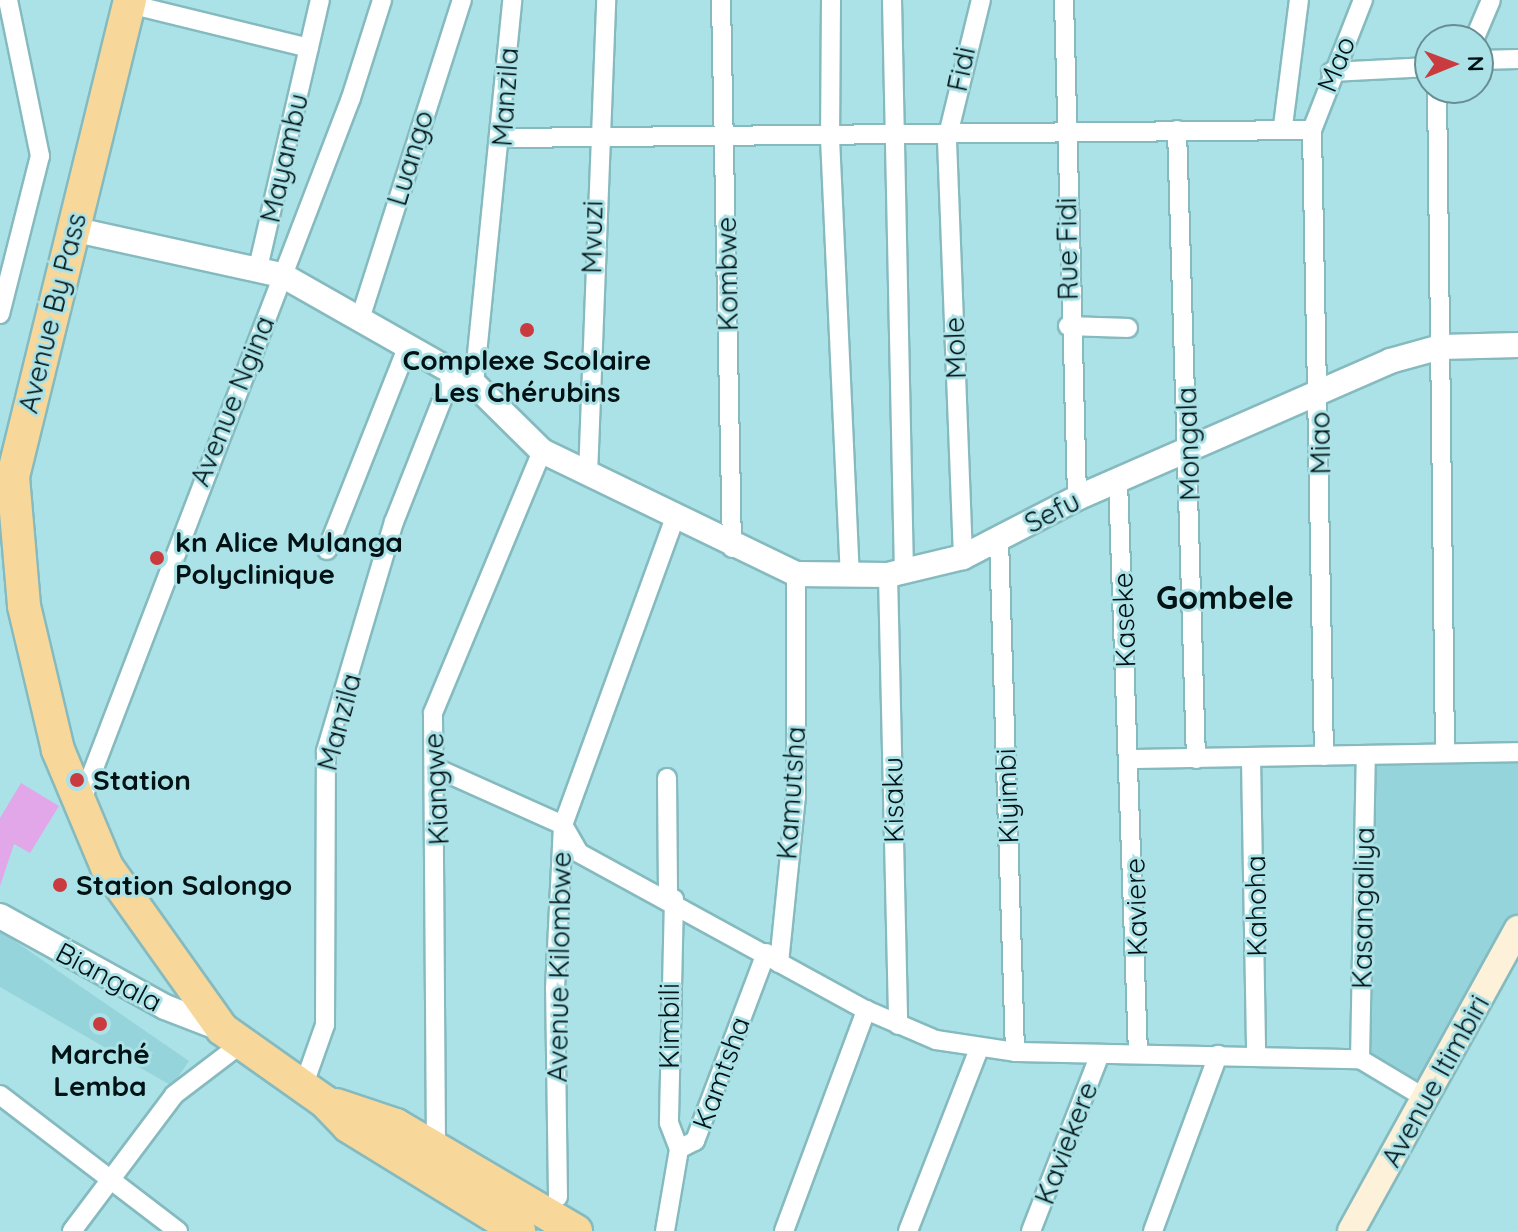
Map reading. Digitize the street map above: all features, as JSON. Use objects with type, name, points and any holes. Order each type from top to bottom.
[{"type":"highway","name":"Avenue By Pass","points":[[129,2],[13,477],[36,673],[107,867],[232,1036],[314,1094],[348,1126],[519,1231]]},
{"type":"highway","points":[[0,514],[13,477]]},
{"type":"highway","name":"Avenue By Pass","points":[[314,1094],[436,1147],[576,1231]]},
{"type":"main road","name":"Avenue Itimbiri","points":[[1351,1231],[1518,929]]},
{"type":"street","points":[[0,314],[40,156],[8,0]]},
{"type":"street","name":"Mayambu","points":[[258,268],[320,0]]},
{"type":"street","name":"Avenue Ngina","points":[[81,802],[282,275],[382,0]]},
{"type":"street","name":"Luango","points":[[361,316],[462,0]]},
{"type":"street","name":"Manzila","points":[[314,1094],[325,1025],[326,751],[394,522],[464,377],[503,138],[512,0]]},
{"type":"street","name":"Mvuzi","points":[[588,475],[594,186],[606,134],[606,0]]},
{"type":"street","name":"Kombwe","points":[[721,0],[732,548]]},
{"type":"street","points":[[831,0],[830,138],[850,574]]},
{"type":"street","name":"Kisaku","points":[[892,0],[898,1025]]},
{"type":"street","name":"Fidi","points":[[947,139],[981,0]]},
{"type":"street","name":"Rue Fidi","points":[[1064,0],[1068,326],[1077,498]]},
{"type":"street","name":"Mao","points":[[1283,126],[1299,0]]},
{"type":"street","name":"Mao","points":[[1312,130],[1331,72],[1363,0]]},
{"type":"street","points":[[1481,24],[1491,0]]},
{"type":"street","points":[[129,2],[309,48]]},
{"type":"street","points":[[1494,60],[1518,59]]},
{"type":"street","points":[[1331,72],[1414,68]]},
{"type":"street","points":[[1437,104],[1445,752]]},
{"type":"street","points":[[503,138],[606,134],[725,141],[947,139],[1283,126],[1312,130]]},
{"type":"street","name":"Mongala","points":[[1177,130],[1196,759]]},
{"type":"street","name":"Miao","points":[[1312,130],[1324,756]]},
{"type":"street","name":"Mole","points":[[947,139],[963,557]]},
{"type":"street","name":"Sefu","points":[[72,229],[282,275],[361,316],[407,348],[464,377],[542,451],[732,548],[796,574],[896,573],[963,557],[1077,498],[1319,390],[1441,347],[1518,345]]},
{"type":"street","points":[[1068,326],[1128,328]]},
{"type":"street","points":[[327,550],[407,348]]},
{"type":"street","name":"Kiangwe","points":[[436,1147],[438,769],[431,738],[442,683],[542,451]]},
{"type":"street","name":"Kaseke","points":[[1118,481],[1130,759]]},
{"type":"street","name":"Avenue Kilombwe","points":[[558,1197],[555,974],[563,825],[675,517]]},
{"type":"street","name":"Kiyimbi","points":[[999,540],[1015,1052]]},
{"type":"street","name":"Kamutsha","points":[[772,958],[796,797],[796,574]]},
{"type":"street","points":[[1130,759],[1518,752]]},
{"type":"street","name":"Kasangaliya","points":[[1360,1059],[1366,757]]},
{"type":"street","name":"Kaviere","points":[[1130,759],[1138,1054]]},
{"type":"street","name":"Kahoha","points":[[1251,759],[1256,1054]]},
{"type":"street","points":[[438,769],[563,825],[579,853],[671,898],[772,958],[898,1025],[979,1049],[1015,1052],[1256,1054],[1360,1059],[1425,1098]]},
{"type":"street","name":"Kimbili","points":[[667,778],[671,898],[669,1123],[679,1149]]},
{"type":"street","name":"Biangala","points":[[0,916],[165,1007],[232,1036]]},
{"type":"street","name":"Kamtsha","points":[[665,1231],[679,1149],[695,1141],[772,958]]},
{"type":"street","points":[[784,1231],[866,1010]]},
{"type":"street","points":[[72,1231],[174,1095],[232,1036]]},
{"type":"street","points":[[908,1231],[979,1049]]},
{"type":"street","name":"Kaviekere","points":[[1031,1231],[1100,1054]]},
{"type":"street","points":[[1153,1231],[1218,1055]]},
{"type":"street","points":[[0,1095],[178,1231]]},
{"type":"shaded area","points":[[1518,756],[1518,927],[1425,1098],[1360,1059],[1366,757]]},
{"type":"shaded area","points":[[21,783],[59,806],[30,853],[14,844],[0,886],[0,818]]},
{"type":"shaded area","name":"Marché Lemba","points":[[0,931],[189,1061],[172,1086],[0,987]]},
{"type":"place","name":"Complexe Scolaire Les Chérubins","points":[[527,330]]},
{"type":"place","name":"kn Alice Mulanga Polyclinique","points":[[157,558]]},
{"type":"place","name":"Station","points":[[77,780]]},
{"type":"place","name":"Station Salongo","points":[[60,885]]},
{"type":"place","name":"Marché Lemba","points":[[100,1024]]},
{"type":"district","name":"Gombele","points":[[1225,597]]}]
